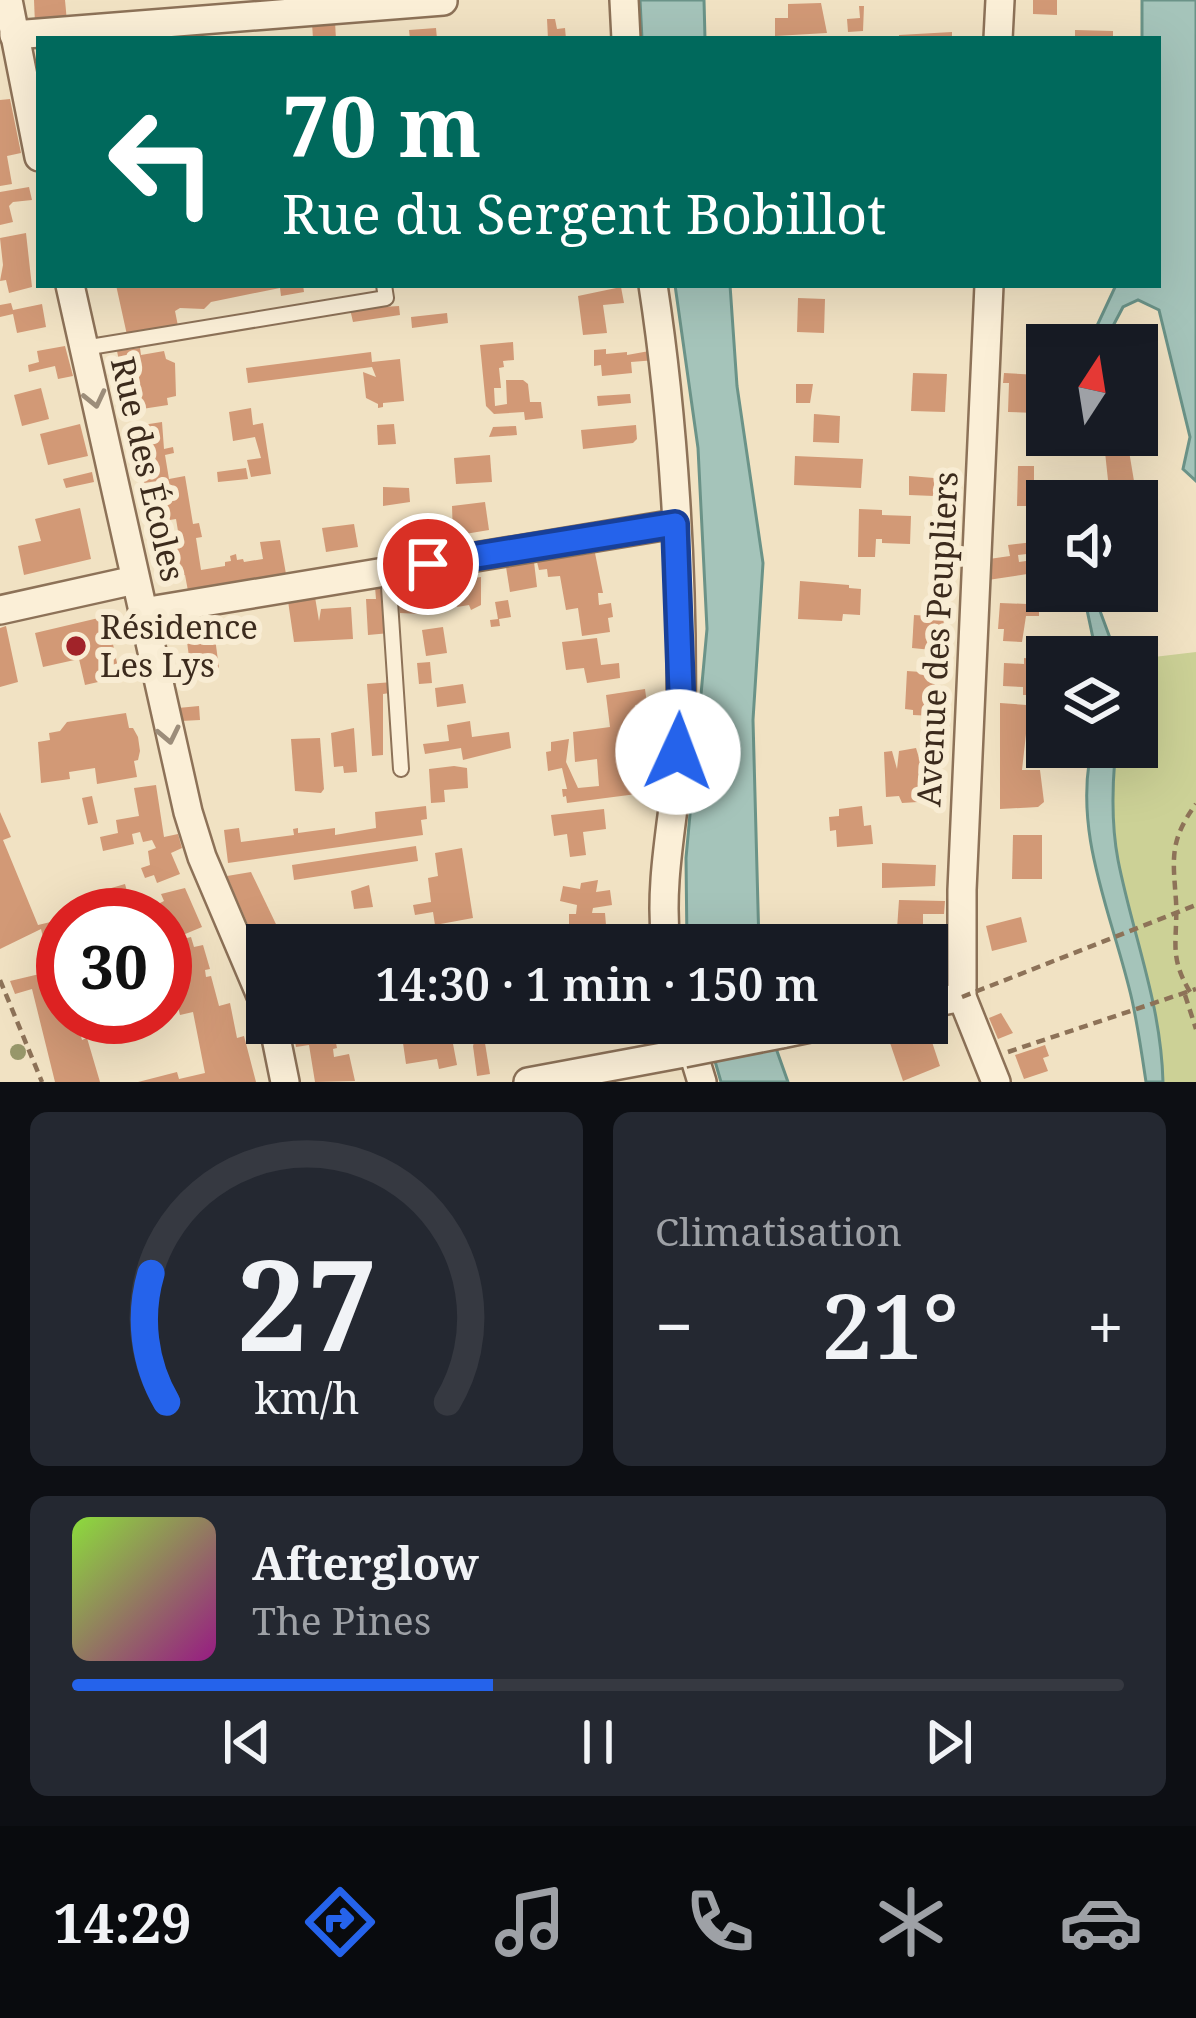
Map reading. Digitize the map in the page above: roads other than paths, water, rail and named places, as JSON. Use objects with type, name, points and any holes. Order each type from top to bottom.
[{"type":"street","points":[[8,0],[36,143]]},
{"type":"street","points":[[624,0],[626,36]]},
{"type":"street","points":[[998,36],[1000,0]]},
{"type":"street","points":[[14,35],[443,1]]},
{"type":"street","name":"Rue des Écoles","points":[[71,288],[188,812],[246,961]]},
{"type":"street","points":[[652,288],[666,380],[682,719],[667,924]]},
{"type":"street","name":"Avenue des Peupliers","points":[[962,997],[962,890],[989,288]]},
{"type":"street","points":[[143,612],[675,524]]},
{"type":"street","points":[[0,610],[136,580]]},
{"type":"street","points":[[948,1000],[962,997],[992,1071]]},
{"type":"street","points":[[277,1044],[285,1082]]},
{"type":"street","points":[[690,1044],[702,1082]]},
{"type":"street","points":[[528,1082],[732,1044]]},
{"type":"lane","points":[[84,348],[386,298],[384,288]]},
{"type":"lane","points":[[388,571],[401,769]]},
{"type":"water","points":[[640,0],[704,0],[705,36],[642,36]]},
{"type":"water","points":[[1142,0],[1196,0],[1196,481],[1183,469],[1190,437],[1159,310],[1138,300],[1123,307],[1114,324],[1098,324],[1115,288],[1161,288],[1161,36],[1142,36]]},
{"type":"water","points":[[675,288],[730,288],[737,386],[763,563],[753,720],[758,924],[687,924],[686,858],[707,629],[698,448]]},
{"type":"water","points":[[1087,612],[1100,612],[1109,636],[1093,636]]},
{"type":"water","points":[[1089,768],[1115,768],[1116,846],[1152,997],[1163,1082],[1146,1082],[1132,1000],[1097,875]]},
{"type":"water","points":[[710,1044],[774,1044],[788,1082],[721,1082]]},
{"type":"place","name":"Résidence Les Lys","points":[[76,646]]}]
